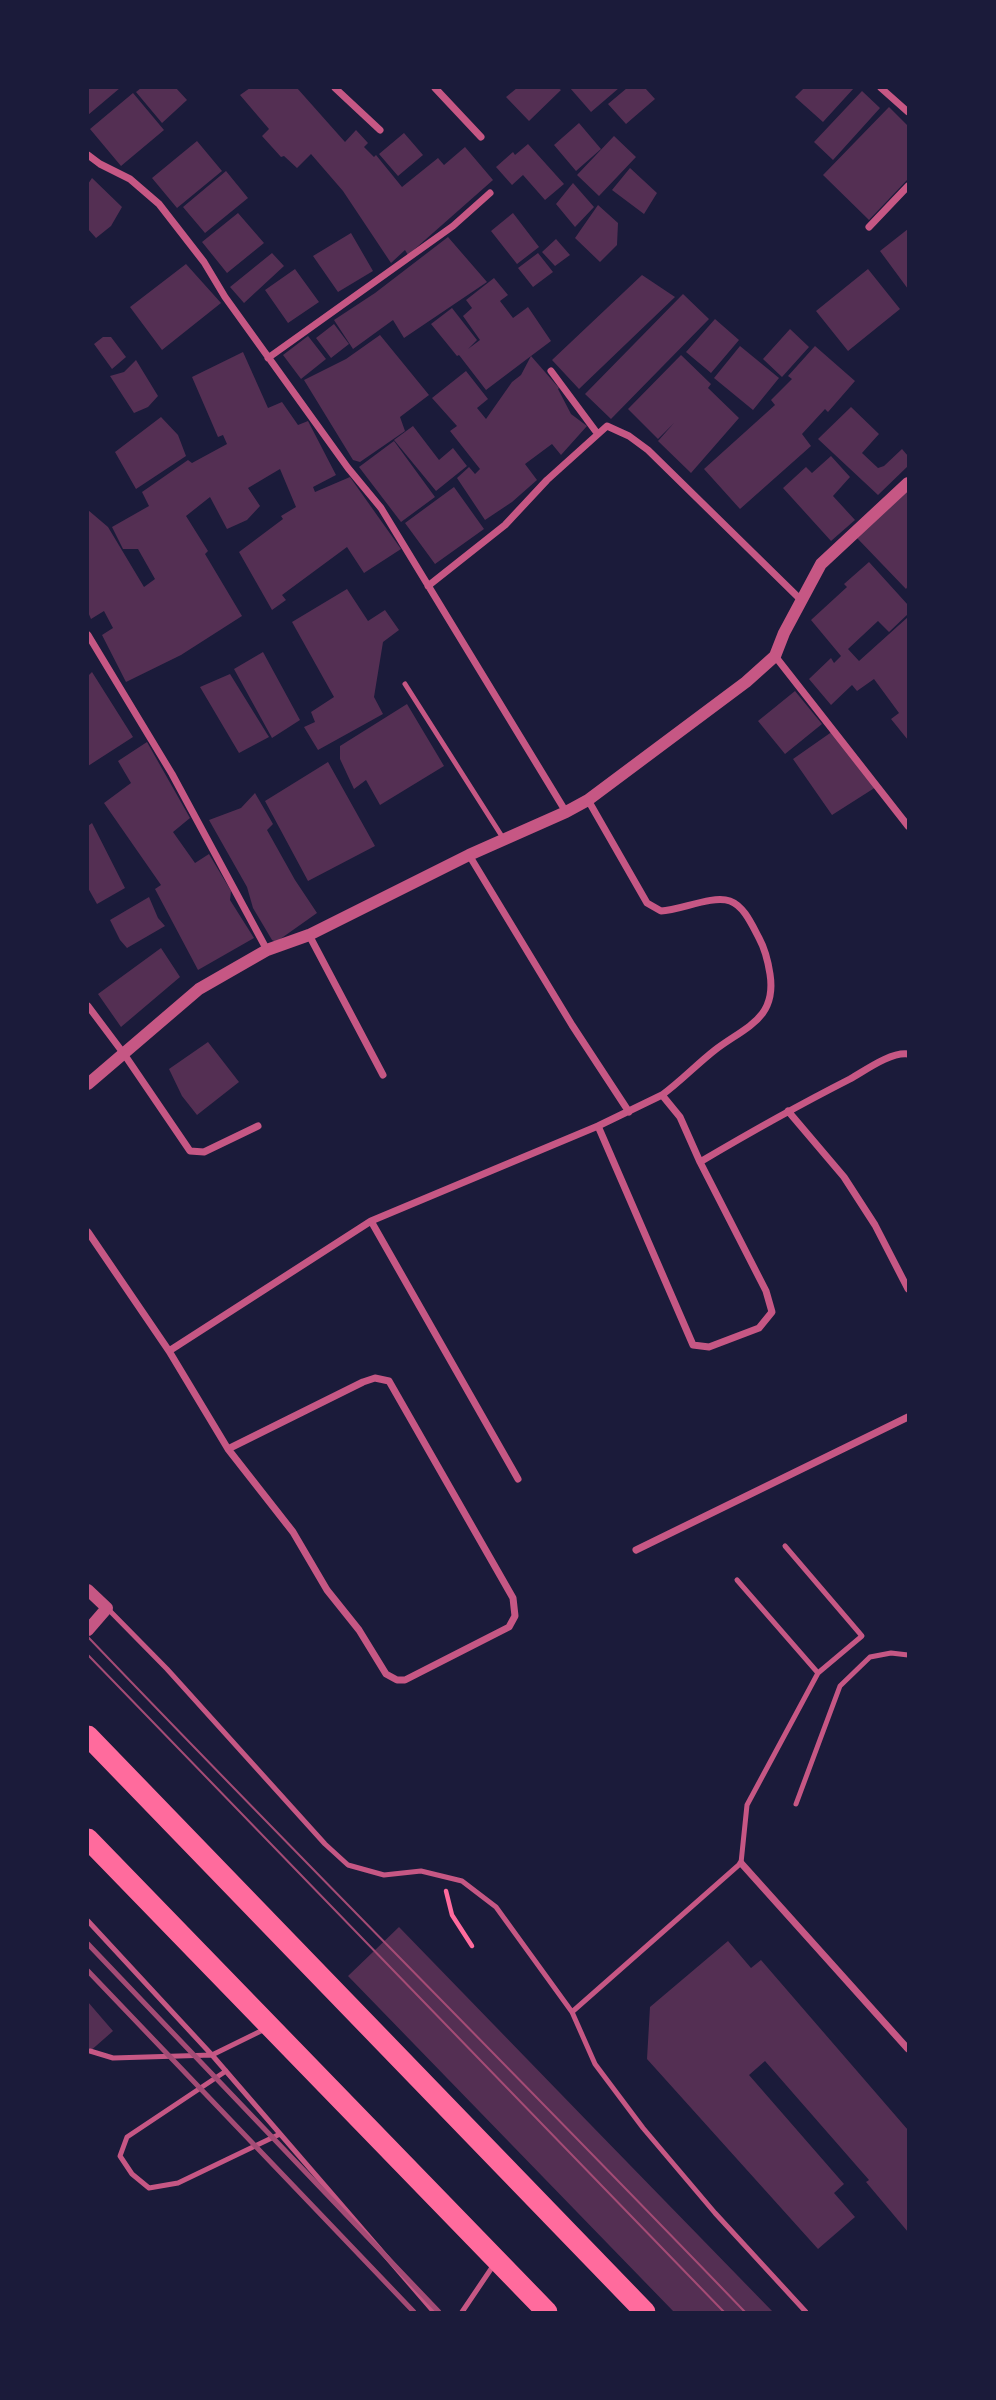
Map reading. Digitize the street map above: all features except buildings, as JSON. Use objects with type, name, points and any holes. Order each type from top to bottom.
[{"type":"highway","points":[[88,1736],[645,2312]]},
{"type":"highway","points":[[88,1839],[547,2312]]},
{"type":"street","points":[[335,88],[380,130]]},
{"type":"street","points":[[435,88],[481,137]]},
{"type":"street","points":[[881,88],[908,112]]},
{"type":"street","points":[[88,155],[130,179],[159,204],[204,262],[268,358],[286,379],[348,468],[382,508],[566,812]]},
{"type":"street","points":[[869,227],[908,186]]},
{"type":"street","points":[[268,358],[453,226],[490,193]]},
{"type":"street","points":[[551,371],[597,433]]},
{"type":"street","points":[[428,586],[505,525],[547,480],[607,426],[617,429],[648,450],[801,600]]},
{"type":"street","points":[[88,1084],[200,989],[267,950],[309,935],[469,855],[588,800],[746,682],[775,656],[821,564],[908,483]]},
{"type":"street","points":[[88,635],[172,774],[267,950]]},
{"type":"street","points":[[775,656],[906,816],[908,826]]},
{"type":"street","points":[[169,1351],[371,1221],[598,1126],[662,1095],[716,1049],[760,1018],[770,1002],[772,988],[769,965],[763,946],[744,912],[729,900],[718,899],[661,911],[647,903],[588,800]]},
{"type":"street","points":[[469,855],[572,1026],[629,1112]]},
{"type":"street","points":[[309,935],[383,1075]]},
{"type":"street","points":[[88,1006],[190,1151],[204,1152],[258,1126]]},
{"type":"street","points":[[700,1162],[788,1111],[906,1052]]},
{"type":"street","points":[[598,1126],[692,1345],[709,1347],[759,1328],[772,1312],[766,1291],[680,1117],[662,1095]]},
{"type":"street","points":[[788,1111],[844,1177],[876,1225],[908,1289]]},
{"type":"street","points":[[371,1221],[518,1479]]},
{"type":"street","points":[[88,1231],[169,1351],[228,1449],[293,1532],[327,1590],[359,1630],[386,1674],[397,1680],[405,1680],[509,1627],[515,1616],[513,1598],[389,1381],[375,1377],[363,1382],[228,1449]]},
{"type":"street","points":[[636,1550],[908,1418]]},
{"type":"street","points":[[88,1590],[107,1608],[88,1630]]},
{"type":"street","points":[[741,1863],[908,2049]]},
{"type":"lane","points":[[405,684],[504,841]]},
{"type":"lane","points":[[572,2012],[741,1863],[747,1805],[818,1673],[862,1636],[785,1546]]},
{"type":"lane","points":[[737,1580],[818,1673]]},
{"type":"lane","points":[[107,1608],[167,1669],[325,1844],[348,1865],[384,1875],[421,1871],[463,1881],[496,1907],[572,2012],[595,2064],[643,2128],[715,2213],[806,2312]]},
{"type":"lane","points":[[796,1804],[840,1686],[870,1657],[891,1653],[908,1655]]},
{"type":"lane","points":[[88,1921],[212,2055],[434,2312]]},
{"type":"lane","points":[[90,2051],[113,2058],[212,2055],[271,2026]]},
{"type":"lane","points":[[226,2071],[127,2137],[120,2156],[132,2174],[149,2188],[178,2183],[280,2134]]},
{"type":"lane","points":[[462,2312],[497,2260]]},
{"type":"path","points":[[444,1877],[452,1915],[472,1946]]},
{"type":"tram line","points":[[88,1637],[745,2312]]},
{"type":"tram line","points":[[88,1655],[724,2312]]},
{"type":"railway","points":[[88,1944],[439,2312]]},
{"type":"railway","points":[[88,1971],[414,2312]]}]
